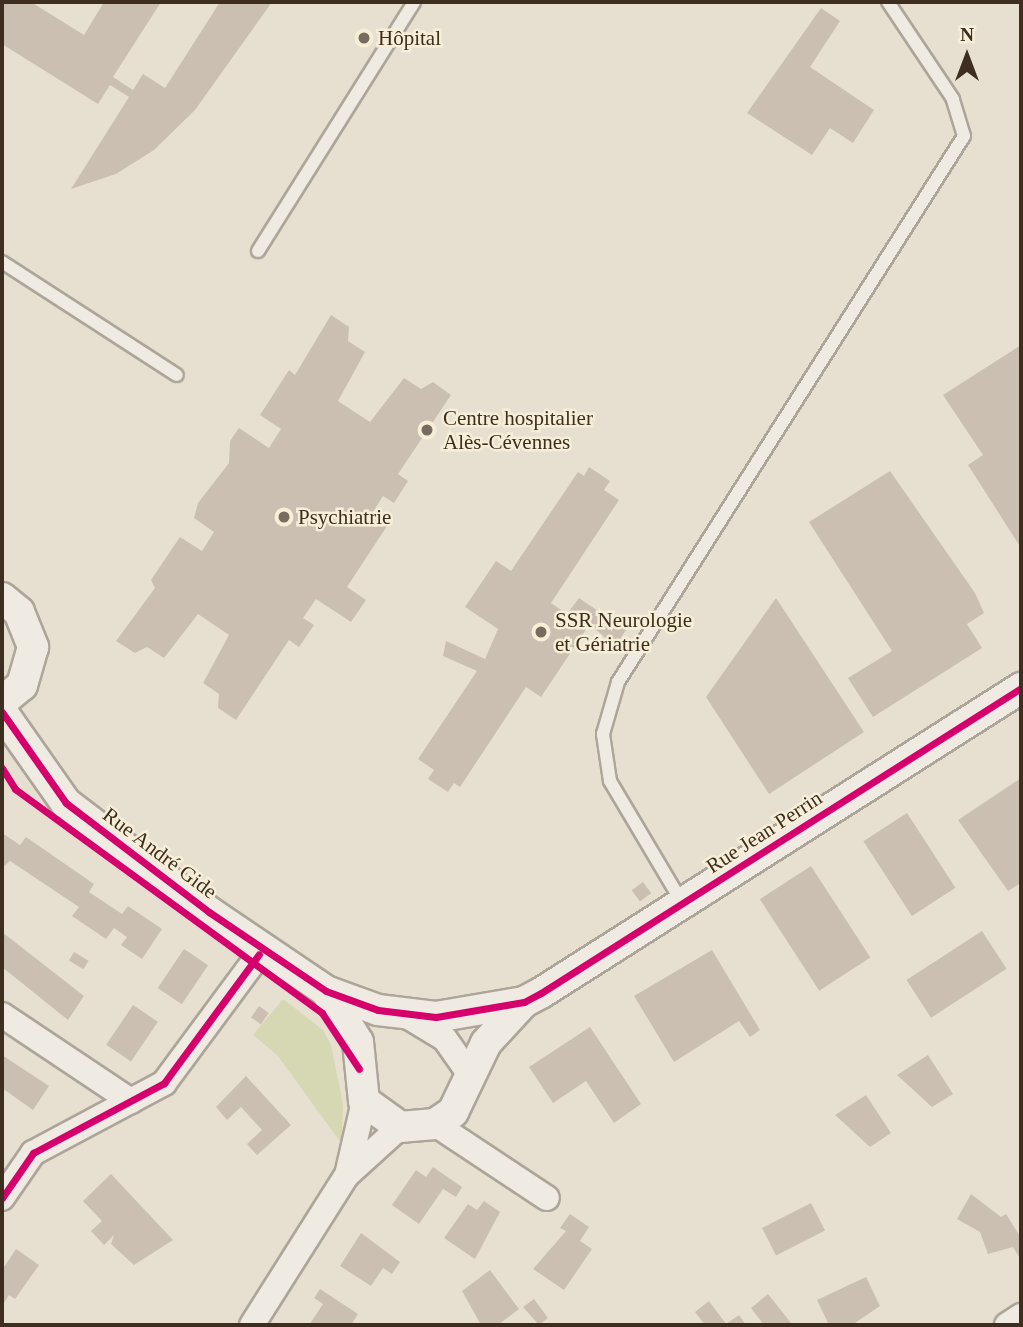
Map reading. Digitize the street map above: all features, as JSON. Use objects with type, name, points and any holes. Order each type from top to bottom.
[{"type":"street","points":[[2,598],[29,628],[33,647],[12,693]]},
{"type":"street","name":"Rue Jean Perrin","points":[[524,1002],[1021,688]]},
{"type":"street","name":"Rue André Gide","points":[[12,693],[35,751],[66,803],[262,949],[326,991]]},
{"type":"street","name":"Rue André Gide","points":[[2,712],[35,751]]},
{"type":"street","points":[[2,1198],[33,1153],[164,1083],[262,949]]},
{"type":"street","points":[[326,991],[406,1016],[445,1039],[467,1070],[468,1084]]},
{"type":"street","points":[[326,991],[351,1025],[364,1101],[347,1175]]},
{"type":"street","points":[[406,1016],[462,1014],[524,1002]]},
{"type":"street","points":[[252,1325],[347,1175],[400,1127],[435,1124],[453,1112],[486,1043],[524,1002]]},
{"type":"street","points":[[2,1015],[131,1101]]},
{"type":"street","points":[[364,1101],[400,1127]]},
{"type":"street","points":[[435,1124],[547,1198]]},
{"type":"street","points":[[1007,1325],[1021,1316]]},
{"type":"lane","points":[[258,251],[414,2]]},
{"type":"lane","points":[[683,904],[610,781],[603,734],[618,682],[964,136],[953,99],[888,2]]},
{"type":"lane","points":[[2,262],[177,375]]},
{"type":"green space","points":[[283,999],[323,1030],[331,1045],[343,1104],[342,1144],[277,1055],[253,1035]]},
{"type":"building","points":[[2,2],[31,2],[84,35],[104,2],[161,2],[113,77],[133,90],[143,74],[165,88],[220,2],[272,2],[195,110],[154,150],[116,174],[71,189],[129,97],[110,85],[98,104],[2,44]]},
{"type":"building","points":[[821,8],[840,21],[810,67],[874,110],[853,143],[830,128],[812,155],[747,113]]},
{"type":"building","name":"Psychiatrie","points":[[331,315],[349,327],[348,341],[365,352],[338,401],[370,422],[404,378],[421,389],[433,382],[451,395],[398,474],[408,481],[394,503],[383,496],[371,515],[387,526],[347,587],[366,600],[351,622],[316,599],[303,618],[314,625],[299,647],[289,640],[236,720],[218,708],[219,694],[203,683],[229,635],[198,614],[164,658],[147,647],[135,653],[116,641],[155,588],[151,580],[180,537],[202,551],[214,532],[194,518],[198,503],[229,463],[230,441],[239,428],[269,448],[281,429],[260,415],[289,370],[295,375]]},
{"type":"building","points":[[1021,345],[1021,548],[968,465],[983,455],[943,395]]},
{"type":"building","name":"SSR Neurologie et Gériatrie","points":[[589,467],[610,481],[604,490],[619,500],[551,603],[567,614],[579,598],[626,630],[615,647],[578,613],[574,619],[587,628],[541,697],[526,687],[460,787],[454,783],[448,792],[428,779],[434,770],[418,759],[477,671],[443,656],[446,641],[485,659],[498,629],[465,607],[496,561],[511,571],[578,472],[584,476]]},
{"type":"building","points":[[890,471],[975,593],[984,613],[967,624],[982,648],[873,717],[848,678],[892,651],[809,522]]},
{"type":"building","points":[[776,598],[864,732],[769,794],[706,697]]},
{"type":"building","points":[[1021,778],[1021,883],[1008,891],[958,820]]},
{"type":"building","points":[[907,813],[955,888],[912,916],[863,841]]},
{"type":"building","points":[[2,833],[20,845],[26,837],[94,884],[89,892],[122,914],[128,906],[162,929],[142,959],[121,945],[127,937],[114,928],[106,939],[72,916],[79,907],[10,861],[2,868]]},
{"type":"building","points":[[811,866],[870,957],[819,991],[760,899]]},
{"type":"building","points":[[643,882],[651,893],[640,902],[632,890]]},
{"type":"building","points":[[982,931],[1007,969],[931,1018],[907,980]]},
{"type":"building","points":[[2,932],[84,996],[68,1020],[2,967]]},
{"type":"building","points":[[184,949],[208,965],[182,1004],[158,988]]},
{"type":"building","points":[[712,950],[760,1030],[750,1037],[739,1021],[674,1062],[634,996]]},
{"type":"building","points":[[74,952],[89,961],[83,969],[69,961]]},
{"type":"building","points":[[133,1005],[158,1022],[131,1062],[106,1045]]},
{"type":"building","points":[[259,1006],[269,1013],[261,1024],[251,1017]]},
{"type":"building","points":[[590,1027],[641,1104],[614,1123],[586,1081],[553,1103],[529,1067]]},
{"type":"building","points":[[2,1055],[49,1086],[33,1110],[2,1088]]},
{"type":"building","points":[[928,1055],[953,1094],[932,1107],[897,1075]]},
{"type":"building","points":[[246,1076],[291,1125],[257,1155],[247,1144],[262,1130],[241,1107],[227,1120],[216,1107]]},
{"type":"building","points":[[866,1095],[891,1133],[870,1147],[835,1115]]},
{"type":"building","points":[[433,1167],[462,1187],[456,1197],[443,1189],[419,1224],[392,1205],[416,1170],[426,1177]]},
{"type":"building","points":[[111,1174],[173,1240],[134,1265],[111,1244],[114,1235],[104,1245],[91,1231],[102,1221],[83,1201]]},
{"type":"building","points":[[971,1194],[1001,1217],[1006,1214],[1021,1238],[1021,1260],[1013,1247],[988,1254],[980,1232],[957,1219]]},
{"type":"building","points":[[484,1201],[500,1212],[475,1259],[444,1238],[468,1204],[477,1210]]},
{"type":"building","points":[[811,1203],[825,1231],[776,1256],[762,1228]]},
{"type":"building","points":[[570,1214],[589,1227],[580,1241],[592,1249],[564,1290],[533,1269],[566,1231],[560,1228]]},
{"type":"building","points":[[361,1233],[400,1262],[392,1274],[383,1268],[371,1286],[340,1266]]},
{"type":"building","points":[[16,1249],[39,1265],[15,1299],[9,1295],[2,1306],[2,1270]]},
{"type":"building","points":[[490,1270],[519,1309],[498,1325],[481,1325],[462,1291]]},
{"type":"building","points":[[866,1277],[880,1306],[852,1325],[829,1325],[817,1300]]},
{"type":"building","points":[[320,1289],[358,1314],[351,1325],[309,1325],[323,1304],[314,1298]]},
{"type":"building","points":[[768,1294],[791,1323],[764,1325],[751,1308]]},
{"type":"building","points":[[534,1299],[548,1318],[539,1325],[523,1307]]},
{"type":"building","points":[[709,1301],[726,1324],[739,1315],[746,1325],[705,1325],[695,1312]]},
{"type":"cycle path","points":[[2,712],[66,803],[209,912],[326,991],[378,1010],[436,1017],[524,1002],[541,993],[1021,688]]},
{"type":"cycle path","points":[[2,768],[15,789],[322,1013],[359,1069]]},
{"type":"cycle path","points":[[2,1198],[33,1153],[164,1083],[259,954]]},
{"type":"place","name":"Hôpital","points":[[364,38]]},
{"type":"place","name":"Centre hospitalier Alès-Cévennes","points":[[427,430]]},
{"type":"place","name":"Psychiatrie","points":[[284,517]]},
{"type":"place","name":"SSR Neurologie et Gériatrie","points":[[541,632]]}]
